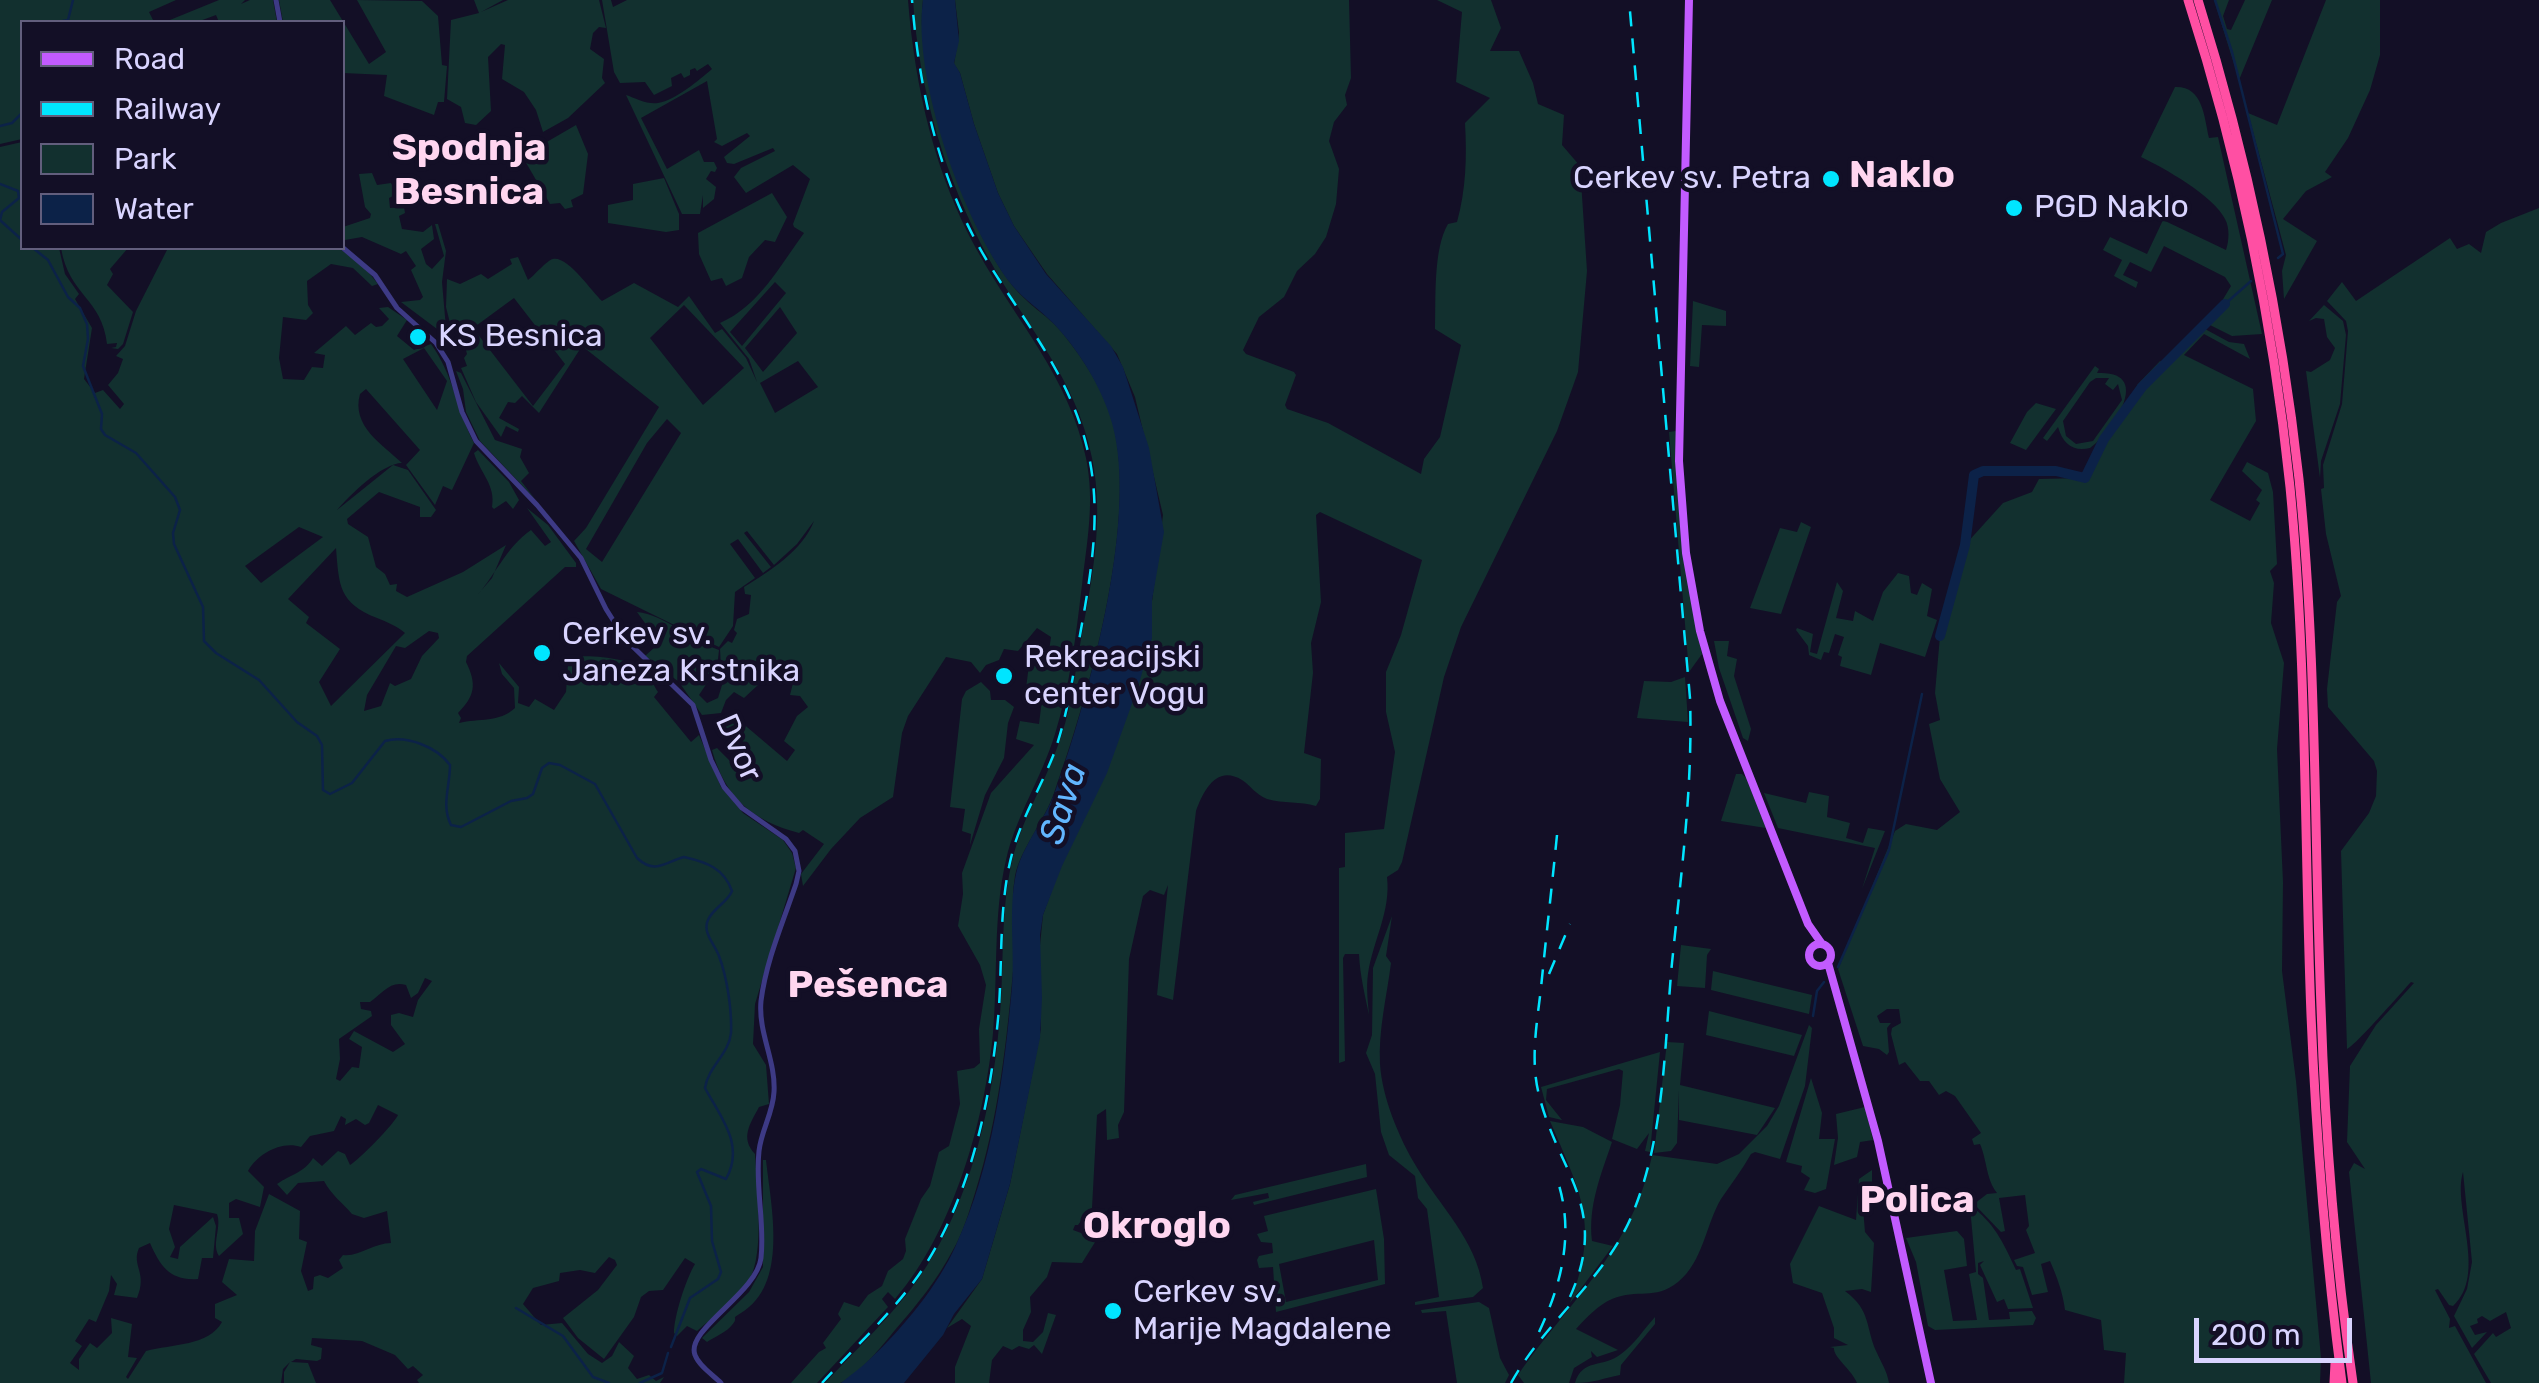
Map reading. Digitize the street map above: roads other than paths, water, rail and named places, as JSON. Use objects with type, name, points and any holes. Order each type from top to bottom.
[{"type":"highway","points":[[2188,0],[2220,108],[2252,245],[2290,485],[2303,671],[2316,1104],[2342,1383]]},
{"type":"highway","points":[[2198,0],[2230,107],[2266,262],[2299,482],[2312,668],[2327,1132],[2353,1383]]},
{"type":"highway","points":[[2334,1383],[2337,1345]]},
{"type":"main road","points":[[1690,0],[1680,425],[1686,553],[1700,631],[1716,690],[1808,924],[1831,952],[1824,964]]},
{"type":"main road","points":[[1808,924],[1810,960],[1824,964]]},
{"type":"main road","points":[[1811,949],[1822,944]]},
{"type":"main road","points":[[1824,964],[1866,1091],[1930,1383]]},
{"type":"street","name":"Dvor","points":[[344,250],[375,275],[397,308],[436,343],[448,362],[462,412],[476,441],[582,558],[625,640],[693,705],[724,787],[742,808],[786,839],[795,852],[796,884],[766,973],[761,1004],[762,1035],[774,1092],[759,1148],[761,1260],[751,1284],[706,1328],[694,1346],[699,1362],[721,1383]]},
{"type":"water","name":"Sava","points":[[923,0],[955,0],[959,41],[954,63],[998,193],[1014,226],[1046,274],[1111,346],[1123,367],[1149,448],[1164,532],[1152,600],[1152,638],[1138,687],[1107,773],[1043,915],[1040,1038],[1010,1184],[982,1279],[904,1383],[841,1383],[882,1347],[930,1291],[969,1215],[988,1151],[1005,1053],[1016,874],[1055,792],[1082,709],[1106,609],[1119,508],[1119,463],[1112,423],[1096,384],[1064,336],[1011,284],[975,224],[959,187],[933,108],[925,69]]},
{"type":"waterway","points":[[68,20],[73,0]]},
{"type":"waterway","points":[[2215,0],[2283,254],[2278,258]]},
{"type":"waterway","points":[[0,126],[12,123],[20,115]]},
{"type":"waterway","points":[[0,184],[18,191],[19,198],[2,212],[0,220]]},
{"type":"waterway","points":[[1,221],[20,238]]},
{"type":"waterway","points":[[36,250],[48,260],[87,324],[83,366],[102,414],[101,429],[136,453],[175,497],[180,510],[174,544],[203,607],[204,641],[259,680],[297,722],[317,736],[322,745],[323,790],[330,794],[352,783],[385,741],[412,741],[437,753],[450,765],[447,810],[451,825],[461,827],[511,801],[527,798],[533,794],[542,768],[549,763],[560,765],[595,784],[643,863],[660,866],[684,857],[713,867],[729,883],[732,891],[710,916],[707,929],[724,974],[731,1033],[705,1088],[729,1132],[733,1155],[726,1179],[701,1169],[697,1172],[711,1206],[712,1241],[721,1272],[718,1279],[690,1298],[671,1347]]},
{"type":"waterway","points":[[2225,304],[2251,281]]},
{"type":"waterway","points":[[1940,636],[1965,545],[1974,475],[1983,471],[2056,471],[2085,478],[2104,439],[2142,387],[2225,304]]},
{"type":"waterway","points":[[1838,967],[1889,850],[1922,694]]},
{"type":"waterway","points":[[1813,1016],[1817,991],[1824,982]]},
{"type":"waterway","points":[[516,1308],[563,1336],[593,1377],[609,1383]]},
{"type":"waterway","points":[[640,1383],[662,1373],[668,1353]]},
{"type":"railway","points":[[822,1383],[918,1276],[950,1218],[974,1153],[994,1052],[1008,874],[1020,829],[1062,729],[1083,621],[1095,520],[1086,444],[1068,394],[986,259],[944,166],[926,101],[912,0]]},
{"type":"railway","points":[[1511,1383],[1616,1246],[1640,1193],[1661,1096],[1686,831],[1690,698],[1629,0]]},
{"type":"railway","points":[[1557,835],[1535,1068],[1548,1123],[1583,1216],[1581,1267],[1569,1299]]},
{"type":"railway","points":[[1549,974],[1570,924]]},
{"type":"railway","points":[[1539,1332],[1564,1255],[1565,1216],[1556,1176]]},
{"type":"place","name":"Cerkev sv. Petra","points":[[1831,179]]},
{"type":"place","name":"PGD Naklo","points":[[2014,208]]},
{"type":"place","name":"KS Besnica","points":[[418,337]]},
{"type":"place","name":"Cerkev sv. Janeza Krstnika","points":[[542,653]]},
{"type":"place","name":"Rekreacijski center Vogu","points":[[1004,676]]},
{"type":"place","name":"Cerkev sv. Marije Magdalene","points":[[1113,1311]]},
{"type":"district","name":"Spodnja Besnica","points":[[469,170]]},
{"type":"district","name":"Naklo","points":[[1902,176]]},
{"type":"district","name":"Pešenca","points":[[868,986]]},
{"type":"district","name":"Polica","points":[[1917,1201]]},
{"type":"district","name":"Okroglo","points":[[1157,1227]]}]
